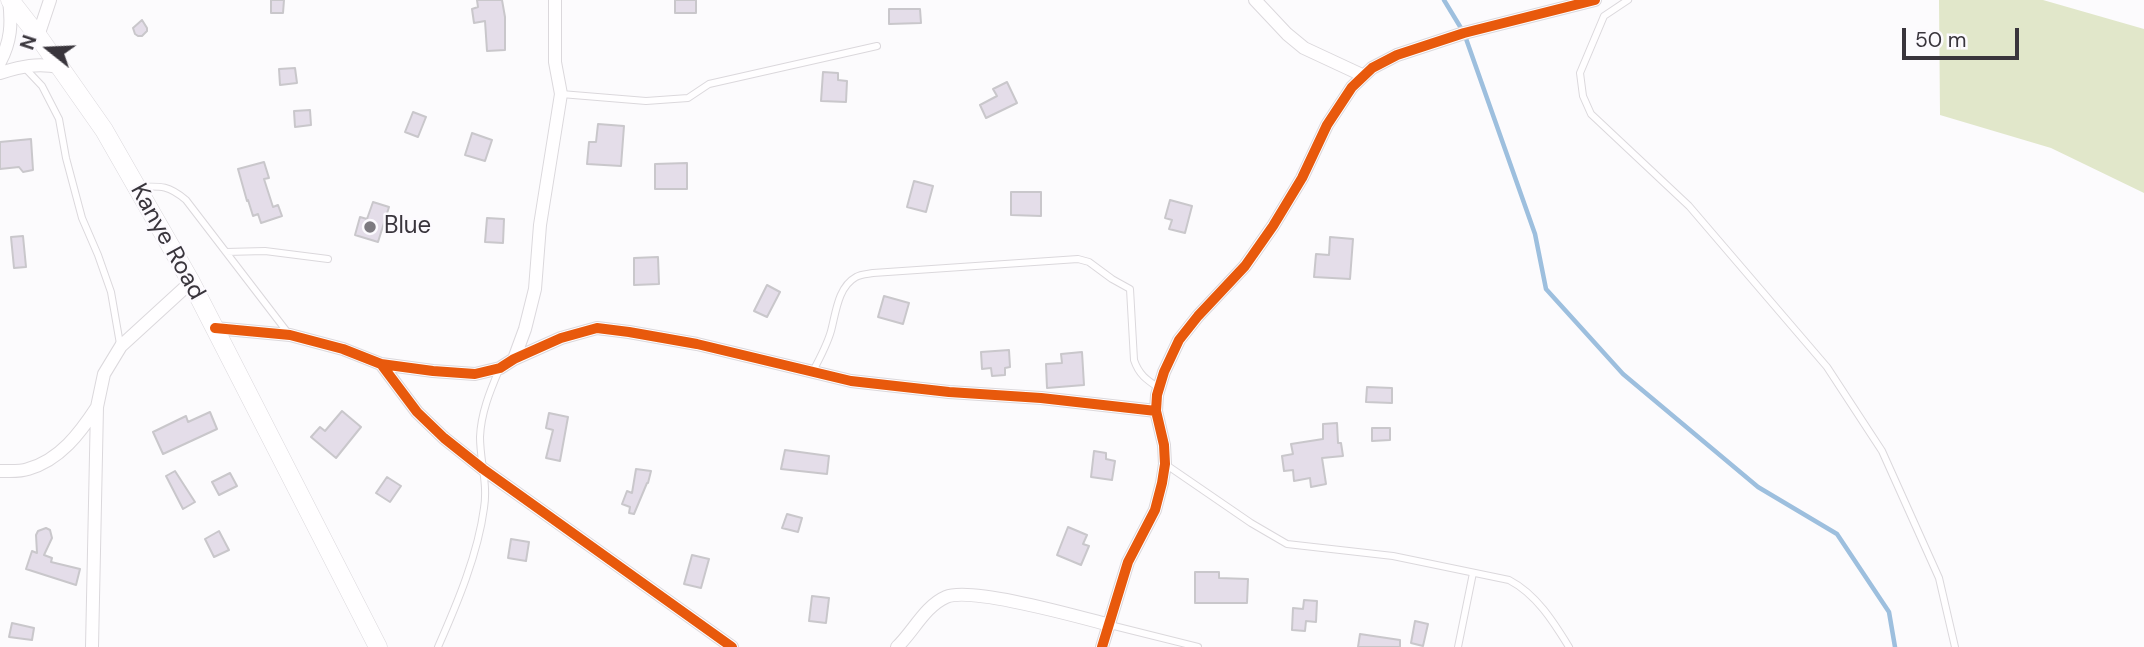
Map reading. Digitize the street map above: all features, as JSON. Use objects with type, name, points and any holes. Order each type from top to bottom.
[{"type":"main road","name":"Kanye Road","points":[[9,0],[38,36],[104,130],[137,187],[191,282],[378,647]]},
{"type":"street","points":[[0,62],[8,48],[12,25],[9,0]]},
{"type":"street","points":[[38,36],[50,0]]},
{"type":"street","points":[[514,359],[535,289],[540,225],[561,94],[555,62],[555,0]]},
{"type":"street","points":[[1255,0],[1304,48],[1363,75]]},
{"type":"street","points":[[1102,647],[1128,562],[1155,510],[1165,464],[1164,444],[1156,411],[1164,372],[1180,340],[1198,316],[1245,266],[1273,226],[1302,178],[1327,125],[1352,87],[1372,68],[1397,55],[1464,33],[1595,0]]},
{"type":"street","points":[[0,73],[41,64],[60,67]]},
{"type":"street","points":[[92,647],[97,407],[104,374],[121,346],[191,282]]},
{"type":"street","points":[[215,328],[290,335],[382,363],[475,374],[500,368],[561,338],[597,328],[697,344],[812,373],[863,382],[1156,411]]},
{"type":"street","points":[[382,363],[417,412],[444,438],[483,469],[732,647]]},
{"type":"street","points":[[0,471],[27,470],[53,457],[78,436],[97,407]]},
{"type":"street","points":[[897,647],[931,607],[944,597],[956,594],[999,598],[1110,625]]},
{"type":"lane","points":[[1628,0],[1604,16],[1580,73],[1583,96],[1591,114],[1689,206],[1827,367],[1882,451],[1939,578],[1955,647]]},
{"type":"lane","points":[[561,94],[646,101],[688,98],[709,84],[877,46]]},
{"type":"lane","points":[[23,66],[42,86],[59,119],[82,218],[111,292],[121,346]]},
{"type":"lane","points":[[137,187],[159,186],[172,189],[186,200],[290,335]]},
{"type":"lane","points":[[226,253],[265,251],[328,259]]},
{"type":"lane","points":[[812,373],[831,330],[836,307],[846,286],[857,276],[1078,259],[1089,262],[1130,289],[1134,360],[1143,377],[1159,388]]},
{"type":"lane","points":[[438,647],[480,534],[486,492],[481,437],[484,409],[500,368]]},
{"type":"lane","points":[[1165,464],[1251,523],[1287,544],[1393,556],[1509,580],[1522,587],[1536,600],[1569,647]]},
{"type":"lane","points":[[1458,647],[1473,573]]},
{"type":"lane","points":[[1110,625],[1198,647]]},
{"type":"green space","points":[[1939,0],[2043,0],[2144,29],[2144,193],[2051,148],[1940,115]]},
{"type":"building","points":[[271,0],[284,0],[283,13],[271,13]]},
{"type":"building","points":[[477,0],[502,0],[505,50],[487,51],[485,21],[474,23],[472,9],[478,7]]},
{"type":"building","points":[[675,0],[696,0],[696,13],[675,13]]},
{"type":"building","points":[[889,9],[920,9],[921,23],[889,24]]},
{"type":"building","points":[[142,20],[147,31],[138,36],[133,28]]},
{"type":"building","points":[[295,68],[297,83],[280,85],[279,69]]},
{"type":"building","points":[[823,72],[838,73],[838,80],[847,81],[846,102],[821,101]]},
{"type":"building","points":[[1007,82],[1017,103],[986,118],[980,105],[997,96],[993,89]]},
{"type":"building","points":[[310,110],[311,125],[295,127],[294,111]]},
{"type":"building","points":[[413,112],[426,117],[418,137],[405,132]]},
{"type":"building","points":[[598,124],[624,126],[621,166],[587,164],[589,142],[596,142]]},
{"type":"building","points":[[472,133],[492,140],[485,161],[465,155]]},
{"type":"building","points":[[31,139],[33,170],[23,172],[19,167],[0,169],[0,142]]},
{"type":"building","points":[[264,162],[269,178],[264,179],[273,207],[278,205],[282,216],[261,223],[258,214],[253,216],[238,169]]},
{"type":"building","points":[[687,163],[687,189],[655,189],[655,164]]},
{"type":"building","points":[[914,181],[933,186],[926,212],[907,207]]},
{"type":"building","points":[[1011,192],[1041,192],[1041,216],[1011,215]]},
{"type":"building","points":[[1170,200],[1192,206],[1185,233],[1169,229],[1172,220],[1165,218]]},
{"type":"building","name":"Blue","points":[[373,202],[389,207],[378,242],[355,235],[360,217],[367,219]]},
{"type":"building","points":[[487,218],[504,219],[503,243],[485,242]]},
{"type":"building","points":[[23,236],[26,267],[14,268],[11,237]]},
{"type":"building","points":[[1330,237],[1353,239],[1350,279],[1314,277],[1316,254],[1329,255]]},
{"type":"building","points":[[658,257],[659,284],[634,285],[634,258]]},
{"type":"building","points":[[767,285],[780,292],[767,317],[754,311]]},
{"type":"building","points":[[884,296],[909,303],[903,324],[878,317]]},
{"type":"building","points":[[1009,350],[1010,367],[1005,368],[1005,375],[992,376],[991,368],[982,369],[981,352]]},
{"type":"building","points":[[1082,352],[1084,385],[1047,388],[1046,364],[1062,363],[1061,354]]},
{"type":"building","points":[[1367,387],[1392,388],[1392,403],[1366,402]]},
{"type":"building","points":[[342,411],[361,427],[336,458],[311,437],[320,427],[325,431]]},
{"type":"building","points":[[210,412],[217,429],[163,454],[153,432],[186,416],[188,422]]},
{"type":"building","points":[[549,413],[568,417],[560,461],[546,458],[553,430],[546,428]]},
{"type":"building","points":[[1337,423],[1338,443],[1341,443],[1343,456],[1322,458],[1326,484],[1311,487],[1310,478],[1294,481],[1293,470],[1284,471],[1282,456],[1293,454],[1291,444],[1323,439],[1323,424]]},
{"type":"building","points":[[1372,428],[1390,428],[1390,440],[1372,441]]},
{"type":"building","points":[[785,450],[829,456],[827,474],[781,469]]},
{"type":"building","points":[[1094,451],[1106,453],[1106,459],[1115,461],[1112,480],[1091,477]]},
{"type":"building","points":[[636,469],[651,471],[634,514],[629,513],[630,507],[622,504],[627,491],[632,493]]},
{"type":"building","points":[[175,471],[195,502],[183,509],[166,476]]},
{"type":"building","points":[[230,473],[237,486],[219,495],[212,482]]},
{"type":"building","points":[[387,477],[401,486],[390,502],[376,493]]},
{"type":"building","points":[[787,514],[802,518],[798,532],[782,528]]},
{"type":"building","points":[[1068,527],[1087,535],[1083,544],[1089,546],[1081,565],[1057,555]]},
{"type":"building","points":[[46,528],[50,530],[52,538],[44,555],[52,558],[51,562],[80,569],[76,585],[26,569],[32,551],[37,553],[36,535],[38,531]]},
{"type":"building","points":[[219,531],[229,550],[214,557],[205,539]]},
{"type":"building","points":[[511,539],[529,542],[526,561],[508,558]]},
{"type":"building","points":[[692,555],[709,559],[701,588],[684,584]]},
{"type":"building","points":[[1195,572],[1219,572],[1219,578],[1248,579],[1247,603],[1195,603]]},
{"type":"building","points":[[812,596],[829,598],[826,623],[809,621]]},
{"type":"building","points":[[1304,600],[1317,601],[1316,622],[1306,621],[1305,631],[1292,630],[1293,608],[1303,609]]},
{"type":"building","points":[[1415,621],[1428,624],[1423,646],[1411,643]]},
{"type":"building","points":[[12,623],[34,628],[32,640],[9,637]]},
{"type":"building","points":[[1360,634],[1400,640],[1400,647],[1358,647]]},
{"type":"waterway","points":[[1444,0],[1464,33],[1535,234],[1546,289],[1623,374],[1758,487],[1837,534],[1889,612],[1895,647]]},
{"type":"cycle path","points":[[1102,647],[1128,562],[1155,510],[1162,483],[1164,445],[1156,411],[1157,395],[1164,372],[1179,340],[1245,266],[1273,226],[1302,178],[1327,125],[1352,87],[1372,68],[1397,55],[1464,33],[1595,0]]},
{"type":"cycle path","points":[[215,328],[290,335],[343,349],[381,364],[475,374],[500,368],[561,338],[597,328],[697,344],[851,381],[1156,411]]},
{"type":"cycle path","points":[[381,364],[417,412],[444,438],[483,469],[732,647]]},
{"type":"place","name":"Blue","points":[[370,227]]}]
